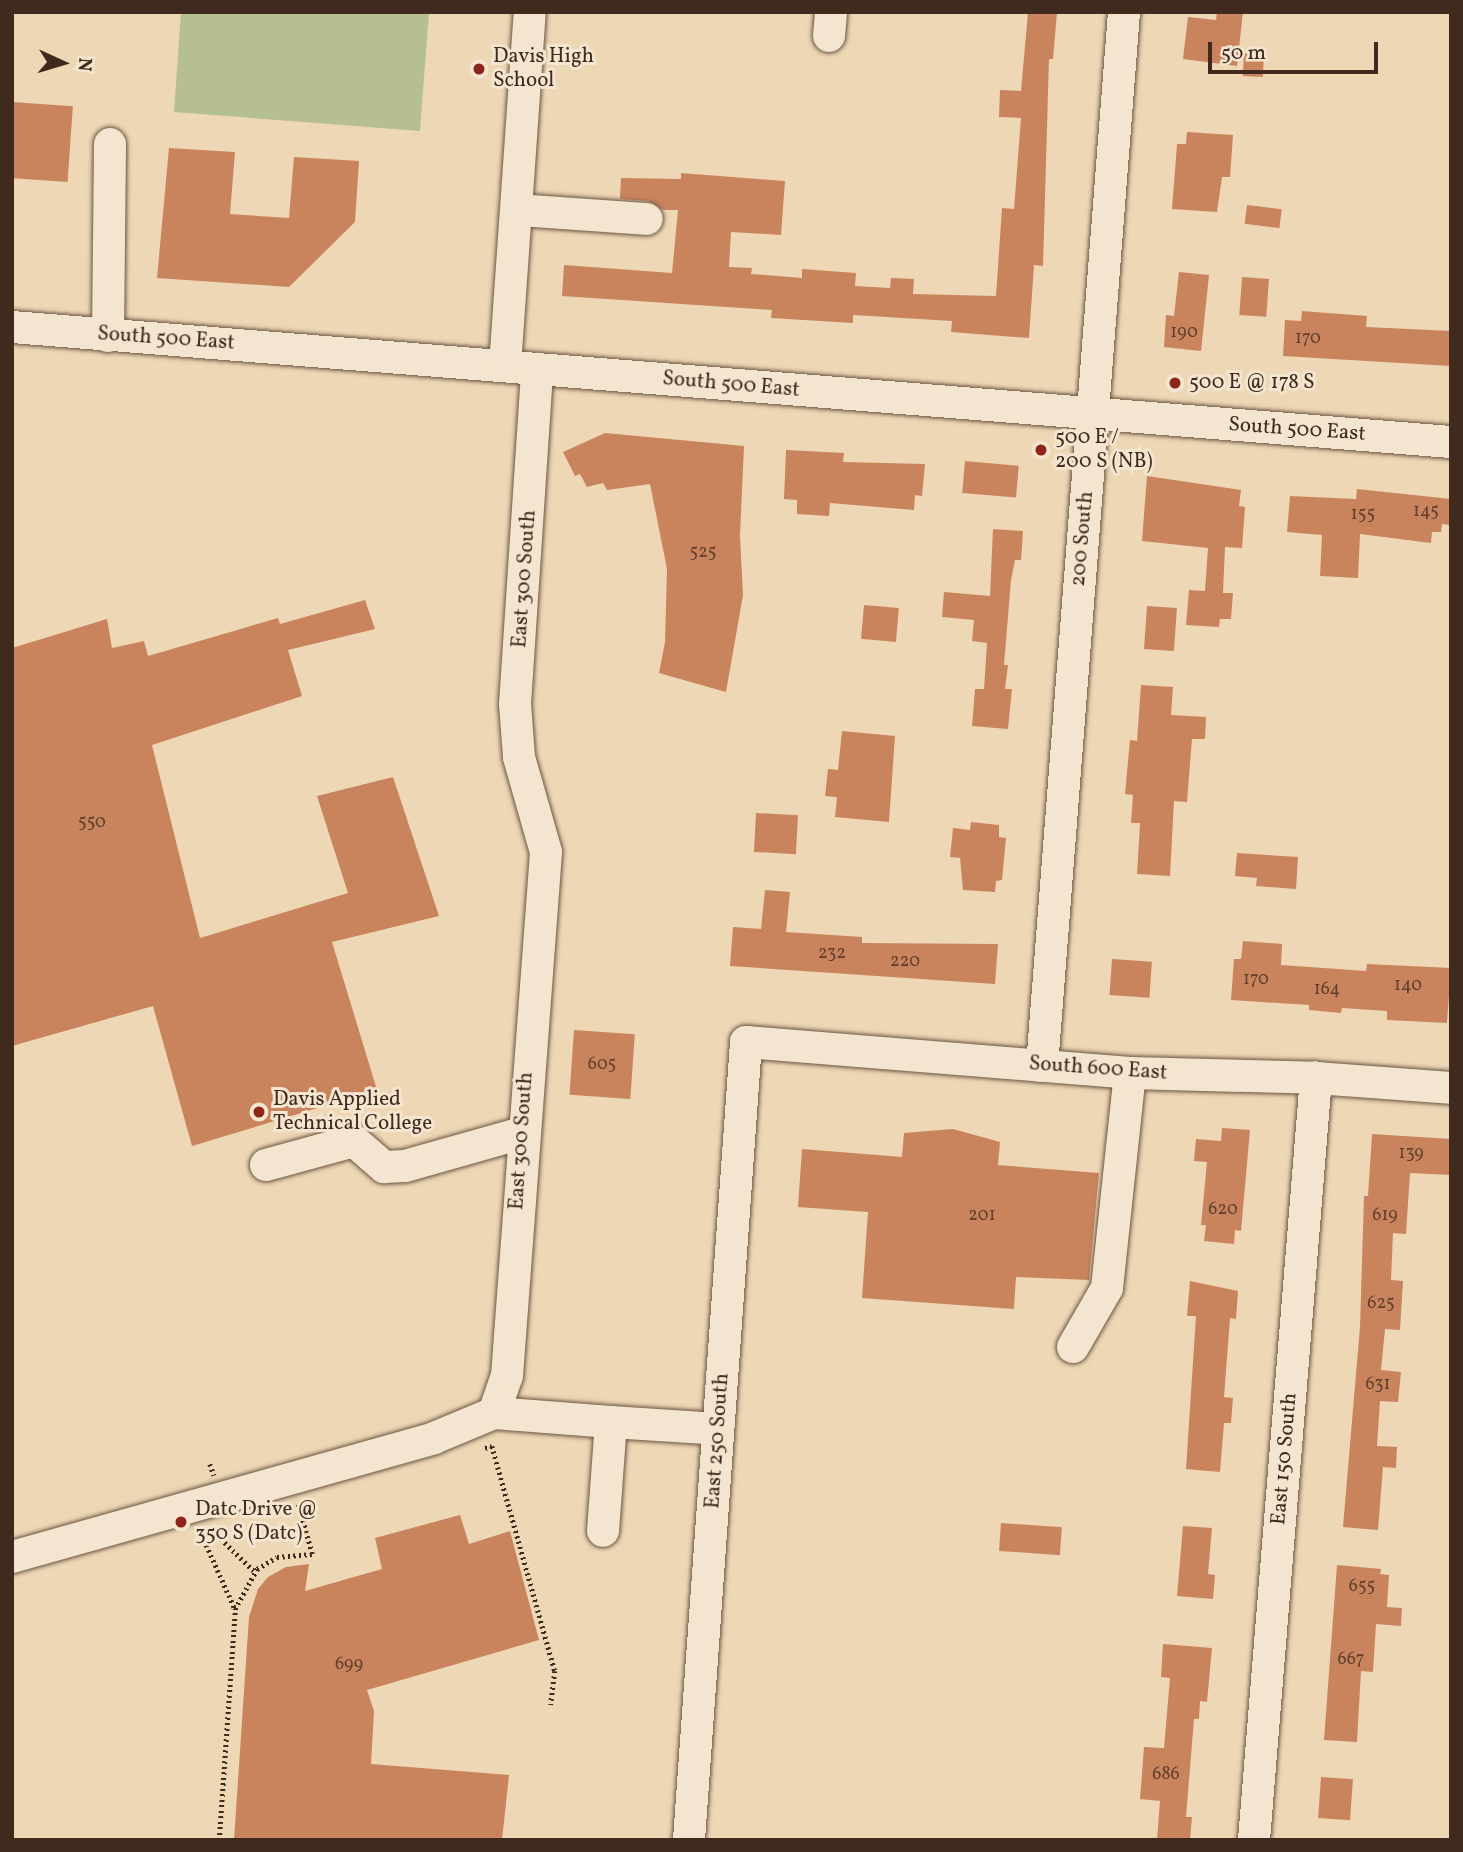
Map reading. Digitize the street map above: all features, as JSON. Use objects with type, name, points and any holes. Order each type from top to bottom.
[{"type":"street","points":[[505,366],[530,12]]},
{"type":"street","name":"200 South","points":[[1042,1066],[1124,12]]},
{"type":"street","points":[[108,336],[110,144]]},
{"type":"street","points":[[518,210],[647,219]]},
{"type":"street","name":"South 500 East","points":[[12,327],[108,336],[315,347],[537,369],[1451,442]]},
{"type":"street","name":"East 300 South","points":[[494,1413],[508,1376],[522,1133],[546,852],[519,757],[515,705],[537,369]]},
{"type":"street","name":"South 600 East","points":[[746,1042],[1130,1073],[1316,1078],[1451,1088]]},
{"type":"street","name":"East 250 South","points":[[689,1840],[746,1042]]},
{"type":"street","points":[[1073,1347],[1107,1288],[1130,1073]]},
{"type":"street","name":"East 150 South","points":[[1254,1840],[1316,1078]]},
{"type":"street","points":[[266,1165],[354,1141],[384,1167],[405,1166],[522,1133]]},
{"type":"street","points":[[12,1557],[434,1438],[494,1413],[719,1429]]},
{"type":"street","points":[[603,1531],[611,1422]]},
{"type":"path","points":[[480,1449],[492,1446],[555,1671],[551,1705]]},
{"type":"path","points":[[219,1840],[235,1609],[255,1573],[277,1557],[312,1554],[298,1504]]},
{"type":"path","points":[[212,1531],[255,1573]]},
{"type":"path","points":[[202,1535],[235,1609]]},
{"type":"green space","points":[[181,12],[429,12],[420,131],[174,112]]},
{"type":"building","points":[[1028,12],[1057,12],[1053,59],[1049,59],[1043,266],[1034,265],[1029,338],[951,332],[952,321],[853,315],[853,323],[771,318],[772,310],[562,296],[564,265],[672,273],[678,210],[663,210],[648,201],[620,199],[621,178],[681,179],[681,173],[785,181],[781,235],[731,232],[729,267],[752,268],[751,274],[802,278],[802,269],[856,273],[855,286],[890,288],[891,278],[914,279],[913,294],[996,296],[1002,208],[1014,209],[1021,118],[999,117],[1000,90],[1021,91]]},
{"type":"building","points":[[1217,12],[1243,12],[1237,66],[1183,59],[1188,17],[1216,20]]},
{"type":"building","points":[[1244,53],[1264,54],[1263,77],[1243,76]]},
{"type":"building","points":[[12,102],[73,106],[68,182],[12,178]]},
{"type":"building","points":[[1187,132],[1233,135],[1230,177],[1222,177],[1217,212],[1172,209],[1177,144],[1186,144]]},
{"type":"building","points":[[169,148],[235,152],[230,214],[289,218],[294,157],[359,161],[355,222],[289,287],[157,278]]},
{"type":"building","points":[[1247,205],[1282,209],[1279,228],[1245,224]]},
{"type":"building","points":[[1179,272],[1209,275],[1201,351],[1164,347],[1166,315],[1174,316]]},
{"type":"building","points":[[1242,277],[1269,279],[1266,317],[1239,315]]},
{"type":"building","points":[[1302,311],[1367,316],[1366,327],[1451,331],[1451,366],[1283,356],[1285,320],[1301,321]]},
{"type":"building","points":[[605,433],[744,446],[740,536],[743,595],[726,692],[659,673],[665,642],[667,569],[650,484],[607,490],[603,483],[587,487],[580,474],[575,476],[563,452]]},
{"type":"building","points":[[786,450],[844,453],[843,462],[925,464],[922,496],[915,495],[914,510],[830,503],[829,516],[797,514],[797,500],[784,499]]},
{"type":"building","points":[[965,461],[1019,466],[1016,498],[962,493]]},
{"type":"building","points":[[1147,476],[1241,490],[1239,506],[1245,507],[1242,548],[1225,547],[1223,593],[1233,593],[1231,619],[1220,619],[1219,627],[1186,625],[1189,590],[1205,591],[1208,548],[1142,541]]},
{"type":"building","points":[[1357,489],[1451,499],[1451,525],[1442,524],[1441,532],[1432,532],[1431,543],[1360,534],[1358,578],[1320,576],[1322,535],[1287,532],[1290,496],[1356,499]]},
{"type":"building","points":[[993,529],[1023,531],[1021,560],[1015,560],[1011,580],[1004,665],[1008,665],[1005,689],[1012,689],[1008,729],[972,726],[975,689],[984,689],[987,643],[972,641],[974,620],[942,617],[944,592],[990,596]]},
{"type":"building","points":[[365,600],[375,629],[288,650],[302,696],[152,745],[200,938],[348,893],[317,796],[393,777],[439,916],[332,942],[377,1090],[192,1146],[153,1006],[12,1046],[12,648],[107,619],[112,648],[144,641],[148,656],[278,618],[280,624]]},
{"type":"building","points":[[864,605],[899,608],[896,642],[861,639]]},
{"type":"building","points":[[1147,606],[1177,608],[1174,651],[1144,649]]},
{"type":"building","points":[[1141,685],[1173,687],[1171,715],[1206,717],[1205,739],[1192,739],[1187,802],[1174,801],[1170,876],[1137,874],[1140,823],[1131,823],[1133,795],[1125,794],[1130,740],[1137,741]]},
{"type":"building","points":[[842,731],[895,736],[889,822],[835,817],[837,797],[825,796],[828,769],[838,770]]},
{"type":"building","points":[[756,813],[798,815],[796,854],[754,852]]},
{"type":"building","points":[[971,822],[999,825],[999,837],[1006,838],[1002,880],[996,881],[995,892],[963,890],[960,858],[950,857],[953,828],[970,830]]},
{"type":"building","points":[[1237,853],[1298,857],[1296,889],[1256,886],[1257,878],[1235,876]]},
{"type":"building","points":[[765,890],[790,892],[786,932],[862,937],[862,943],[998,944],[995,984],[730,966],[733,927],[761,929]]},
{"type":"building","points":[[1243,941],[1282,944],[1281,965],[1366,971],[1367,964],[1451,968],[1447,1023],[1387,1020],[1387,1011],[1342,1008],[1341,1013],[1309,1010],[1309,1005],[1231,1000],[1234,959],[1241,959]]},
{"type":"building","points":[[1112,959],[1152,962],[1149,998],[1109,995]]},
{"type":"building","points":[[574,1030],[635,1034],[630,1099],[569,1095]]},
{"type":"building","points":[[1222,1128],[1250,1130],[1241,1231],[1235,1230],[1234,1244],[1204,1241],[1206,1225],[1201,1225],[1207,1162],[1194,1161],[1196,1139],[1221,1141]]},
{"type":"building","points":[[953,1129],[1000,1142],[998,1165],[1099,1173],[1089,1280],[1016,1277],[1014,1309],[862,1298],[868,1212],[798,1207],[802,1149],[902,1157],[904,1133]]},
{"type":"building","points":[[1372,1134],[1451,1139],[1451,1175],[1410,1173],[1406,1234],[1393,1233],[1391,1280],[1403,1281],[1400,1330],[1385,1329],[1381,1370],[1401,1372],[1398,1402],[1380,1401],[1377,1446],[1397,1447],[1396,1468],[1383,1467],[1378,1530],[1343,1527],[1360,1327],[1364,1196],[1368,1196]]},
{"type":"building","points":[[1190,1281],[1238,1291],[1236,1319],[1230,1318],[1224,1397],[1233,1398],[1231,1423],[1224,1423],[1220,1472],[1186,1469],[1196,1316],[1187,1316]]},
{"type":"building","points":[[460,1515],[469,1544],[510,1531],[539,1640],[367,1690],[374,1711],[371,1764],[509,1775],[502,1840],[234,1840],[249,1617],[258,1589],[268,1577],[286,1567],[309,1564],[305,1591],[382,1569],[375,1538]]},
{"type":"building","points":[[1001,1523],[1062,1527],[1060,1555],[999,1551]]},
{"type":"building","points":[[1183,1526],[1212,1528],[1208,1574],[1215,1575],[1213,1599],[1177,1596]]},
{"type":"building","points":[[1337,1565],[1381,1569],[1380,1574],[1389,1575],[1387,1607],[1402,1608],[1401,1626],[1376,1624],[1373,1672],[1361,1671],[1357,1742],[1324,1740]]},
{"type":"building","points":[[1163,1644],[1212,1648],[1207,1702],[1200,1701],[1199,1719],[1194,1719],[1186,1817],[1192,1817],[1190,1840],[1157,1840],[1160,1801],[1140,1799],[1144,1747],[1164,1748],[1170,1678],[1161,1677]]},
{"type":"building","points":[[1321,1777],[1353,1779],[1350,1820],[1318,1818]]},
{"type":"place","name":"Davis High School","points":[[479,69]]},
{"type":"place","name":"500 E @ 178 S","points":[[1175,383]]},
{"type":"place","name":"500 E / 200 S (NB)","points":[[1041,450]]},
{"type":"place","name":"Davis Applied Technical College","points":[[259,1112]]},
{"type":"place","name":"Datc Drive @ 350 S (Datc)","points":[[181,1522]]}]
